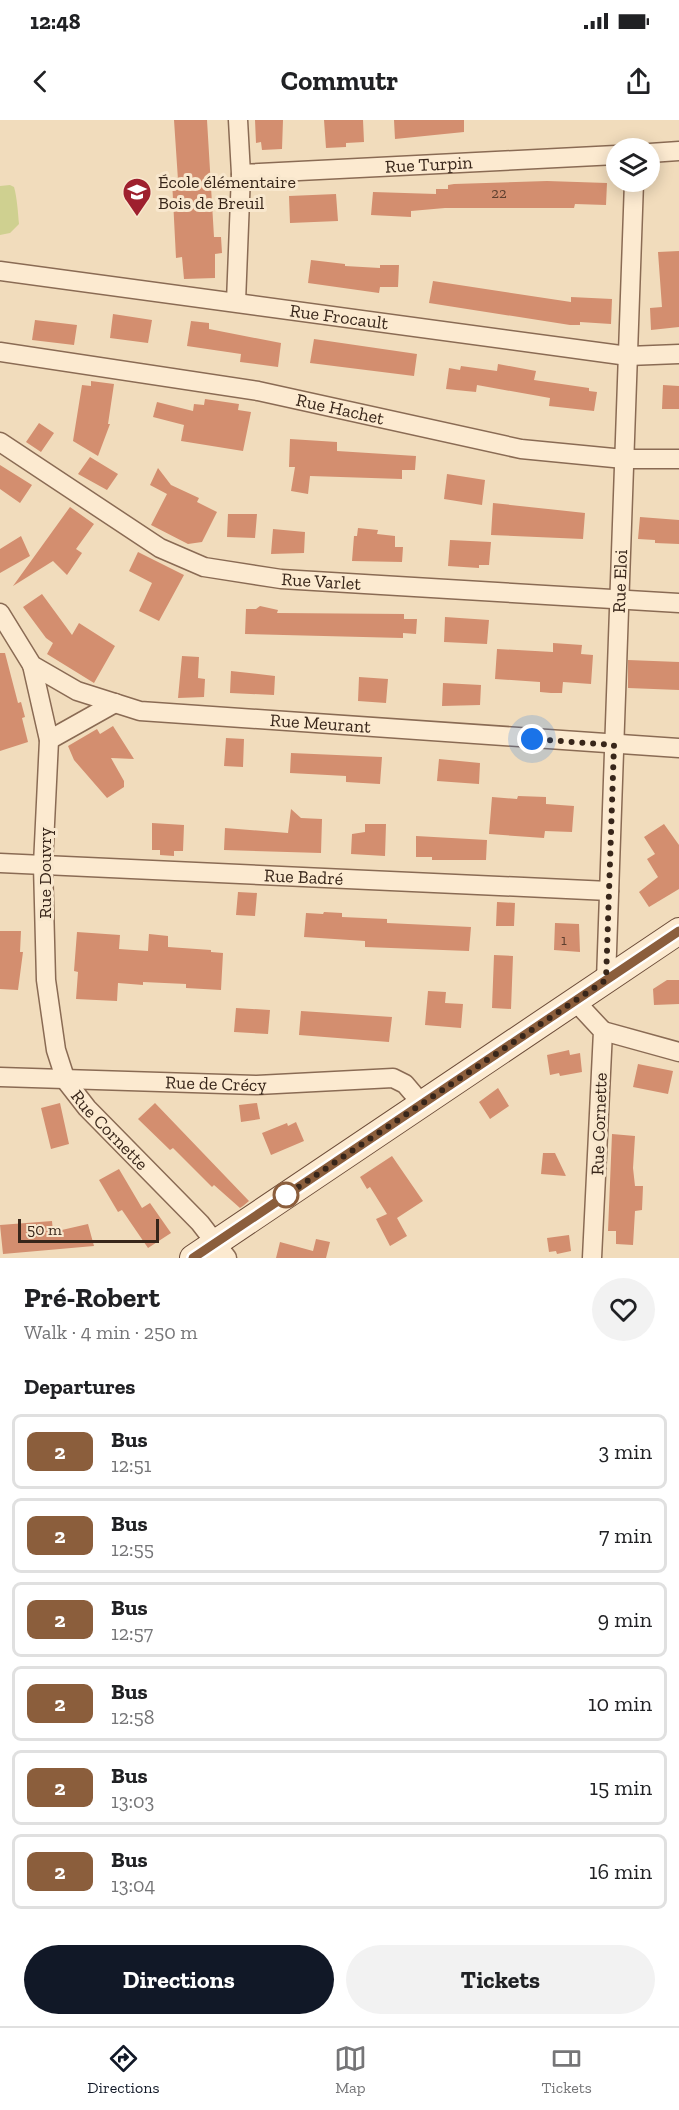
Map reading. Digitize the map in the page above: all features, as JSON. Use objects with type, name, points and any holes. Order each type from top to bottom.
[{"type":"main road","points":[[193,1258],[222,1250],[422,1104],[679,931]]},
{"type":"street","points":[[236,302],[241,174],[238,120]]},
{"type":"street","points":[[660,153],[679,152]]},
{"type":"street","name":"Rue Turpin","points":[[241,174],[606,156]]},
{"type":"street","name":"Rue Eloi","points":[[606,980],[634,192]]},
{"type":"street","name":"Rue Frocault","points":[[0,271],[628,356],[679,354]]},
{"type":"street","name":"Rue Hachet","points":[[0,352],[258,391],[521,449],[624,459],[679,459]]},
{"type":"street","name":"Rue Varlet","points":[[0,442],[160,548],[204,567],[281,579],[679,603]]},
{"type":"street","name":"Rue Meurant","points":[[0,613],[32,665],[77,691],[140,711],[679,748]]},
{"type":"street","name":"Rue Douvry","points":[[32,665],[49,740],[43,865],[46,980],[56,1050],[66,1081]]},
{"type":"street","points":[[49,740],[115,703]]},
{"type":"street","name":"Rue Badré","points":[[0,862],[609,891]]},
{"type":"street","points":[[575,1001],[603,1031],[679,1052]]},
{"type":"street","name":"Rue Cornette","points":[[592,1258],[603,1031]]},
{"type":"street","name":"Rue de Crécy","points":[[0,1077],[66,1081],[257,1085],[393,1077],[405,1084],[422,1104]]},
{"type":"street","name":"Rue Cornette","points":[[66,1081],[87,1108],[222,1250]]},
{"type":"green space","points":[[10,185],[15,191],[19,224],[10,233],[0,235],[0,186]]},
{"type":"building","points":[[174,120],[207,120],[214,237],[221,237],[222,253],[215,254],[215,278],[184,279],[182,257],[176,258],[172,180],[178,180]]},
{"type":"building","points":[[255,120],[283,120],[282,149],[262,150],[261,142],[256,143]]},
{"type":"building","points":[[324,120],[363,120],[364,142],[346,143],[346,147],[326,148]]},
{"type":"building","points":[[394,120],[464,120],[464,132],[395,139]]},
{"type":"building","points":[[547,181],[606,183],[606,205],[575,204],[574,208],[445,208],[411,211],[411,217],[371,215],[373,192],[436,194],[436,189],[448,189],[448,185]]},
{"type":"building","points":[[336,194],[338,221],[290,223],[289,196]]},
{"type":"building","points":[[679,251],[679,327],[651,330],[650,308],[662,307],[658,252]]},
{"type":"building","points":[[311,260],[345,264],[345,266],[380,268],[380,265],[399,265],[398,287],[380,287],[379,293],[308,283]]},
{"type":"building","points":[[433,281],[571,302],[571,297],[612,299],[611,324],[580,322],[580,325],[570,325],[429,303]]},
{"type":"building","points":[[113,314],[152,320],[148,343],[110,338]]},
{"type":"building","points":[[35,320],[77,325],[74,345],[32,340]]},
{"type":"building","points":[[191,321],[209,323],[209,329],[281,343],[278,367],[240,362],[241,354],[187,346]]},
{"type":"building","points":[[314,339],[417,354],[414,376],[310,363]]},
{"type":"building","points":[[498,364],[536,371],[534,380],[589,388],[589,391],[597,392],[594,411],[549,406],[550,398],[477,385],[476,392],[446,389],[449,368],[460,370],[461,366],[497,371]]},
{"type":"building","points":[[91,381],[114,384],[108,424],[110,424],[98,456],[73,441],[82,385],[91,386]]},
{"type":"building","points":[[663,385],[679,386],[679,409],[662,409]]},
{"type":"building","points":[[205,399],[239,404],[238,410],[251,412],[243,451],[181,441],[184,425],[153,417],[157,402],[193,411],[194,404],[204,405]]},
{"type":"building","points":[[39,423],[54,433],[41,452],[26,442]]},
{"type":"building","points":[[290,439],[337,442],[337,451],[416,456],[415,470],[402,470],[402,479],[310,476],[308,494],[291,491],[295,467],[289,467]]},
{"type":"building","points":[[90,457],[118,474],[107,490],[78,474]]},
{"type":"building","points":[[0,465],[32,485],[20,503],[0,489]]},
{"type":"building","points":[[158,468],[171,485],[199,498],[197,502],[217,512],[202,542],[188,544],[151,525],[167,494],[150,485]]},
{"type":"building","points":[[447,474],[485,480],[482,505],[444,499]]},
{"type":"building","points":[[493,503],[585,513],[583,539],[491,535]]},
{"type":"building","points":[[70,507],[94,524],[76,549],[82,553],[67,575],[53,561],[13,586]]},
{"type":"building","points":[[228,514],[257,514],[255,538],[227,537]]},
{"type":"building","points":[[640,517],[679,520],[679,544],[655,543],[655,540],[638,539]]},
{"type":"building","points":[[358,528],[378,530],[377,534],[395,536],[395,547],[403,547],[402,562],[352,561],[354,536],[357,536]]},
{"type":"building","points":[[273,529],[305,532],[304,553],[271,554]]},
{"type":"building","points":[[21,536],[30,556],[0,573],[0,549]]},
{"type":"building","points":[[450,540],[491,542],[489,565],[479,565],[479,568],[448,566]]},
{"type":"building","points":[[138,552],[184,575],[159,621],[139,611],[152,583],[129,571]]},
{"type":"building","points":[[42,594],[72,635],[79,623],[115,646],[94,683],[47,654],[53,643],[46,638],[23,607]]},
{"type":"building","points":[[260,606],[278,610],[277,613],[404,614],[404,619],[417,619],[416,634],[403,633],[403,638],[245,634],[246,609],[256,609]]},
{"type":"building","points":[[445,617],[489,620],[487,644],[444,642]]},
{"type":"building","points":[[553,643],[582,645],[581,654],[593,655],[591,684],[563,682],[562,693],[551,693],[540,692],[540,682],[495,679],[497,649],[553,652]]},
{"type":"building","points":[[0,653],[5,653],[18,703],[21,702],[28,742],[0,751]]},
{"type":"building","points":[[182,656],[199,657],[198,678],[205,679],[204,697],[178,698]]},
{"type":"building","points":[[628,660],[679,662],[679,690],[628,688]]},
{"type":"building","points":[[231,671],[275,676],[274,695],[230,693]]},
{"type":"building","points":[[359,677],[388,679],[386,703],[358,701]]},
{"type":"building","points":[[443,683],[481,685],[480,705],[442,706]]},
{"type":"building","points":[[113,726],[134,759],[111,758],[124,781],[124,787],[107,798],[74,760],[68,746],[97,729],[100,734]]},
{"type":"building","points":[[226,738],[244,739],[243,767],[224,766]]},
{"type":"building","points":[[291,753],[382,757],[380,784],[346,782],[346,776],[290,773]]},
{"type":"building","points":[[439,759],[480,763],[479,784],[437,781]]},
{"type":"building","points":[[518,796],[546,797],[546,804],[574,806],[572,832],[545,831],[544,838],[489,834],[492,797],[517,799]]},
{"type":"building","points":[[291,809],[301,818],[322,819],[321,853],[224,850],[225,828],[288,833]]},
{"type":"building","points":[[152,823],[184,825],[183,851],[174,851],[174,856],[160,855],[160,850],[152,850]]},
{"type":"building","points":[[365,824],[386,824],[385,856],[351,854],[352,834],[365,832]]},
{"type":"building","points":[[664,824],[679,845],[679,889],[649,907],[639,892],[658,877],[647,859],[655,854],[644,837]]},
{"type":"building","points":[[416,836],[487,840],[486,860],[432,860],[432,857],[416,857]]},
{"type":"building","points":[[238,892],[257,893],[255,916],[236,915]]},
{"type":"building","points":[[497,902],[515,903],[514,926],[496,926]]},
{"type":"building","points":[[324,912],[342,913],[342,917],[387,919],[387,923],[471,927],[469,951],[365,947],[365,941],[304,937],[306,913],[323,914]]},
{"type":"building","points":[[555,923],[579,924],[580,952],[554,950]]},
{"type":"building","points":[[0,931],[21,931],[20,952],[23,952],[18,990],[0,989]]},
{"type":"building","points":[[77,932],[120,935],[119,949],[148,951],[149,934],[168,936],[168,947],[223,953],[221,990],[186,988],[186,984],[118,983],[117,1001],[76,999],[78,972],[74,971]]},
{"type":"building","points":[[494,955],[513,956],[511,1009],[492,1008]]},
{"type":"building","points":[[667,980],[679,980],[679,1004],[654,1005],[653,989]]},
{"type":"building","points":[[428,991],[446,992],[445,1003],[463,1004],[461,1028],[425,1025]]},
{"type":"building","points":[[236,1008],[270,1010],[268,1034],[234,1032]]},
{"type":"building","points":[[301,1011],[392,1017],[389,1042],[299,1035]]},
{"type":"building","points":[[569,1050],[570,1055],[580,1053],[582,1072],[560,1076],[559,1073],[550,1075],[547,1055]]},
{"type":"building","points":[[638,1064],[673,1071],[668,1094],[633,1087]]},
{"type":"building","points":[[498,1088],[509,1106],[490,1119],[479,1102]]},
{"type":"building","points":[[60,1103],[69,1144],[51,1149],[41,1108]]},
{"type":"building","points":[[155,1103],[249,1201],[240,1208],[214,1185],[212,1187],[173,1148],[170,1150],[138,1119]]},
{"type":"building","points":[[257,1103],[260,1119],[241,1122],[239,1105]]},
{"type":"building","points":[[296,1122],[304,1141],[271,1155],[262,1133],[287,1123],[288,1126]]},
{"type":"building","points":[[612,1134],[635,1136],[633,1168],[635,1186],[643,1186],[642,1210],[635,1211],[633,1245],[616,1244],[616,1231],[608,1231]]},
{"type":"building","points":[[543,1153],[555,1153],[566,1176],[541,1174]]},
{"type":"building","points":[[392,1156],[423,1201],[397,1218],[407,1236],[390,1246],[376,1219],[387,1214],[370,1187],[367,1189],[360,1177]]},
{"type":"building","points":[[119,1169],[142,1208],[150,1203],[171,1233],[148,1248],[122,1210],[118,1212],[99,1180]]},
{"type":"building","points":[[52,1221],[53,1232],[88,1224],[94,1246],[3,1254],[0,1225]]},
{"type":"building","points":[[569,1235],[571,1251],[557,1254],[556,1251],[549,1252],[547,1238]]},
{"type":"building","points":[[316,1239],[330,1242],[326,1258],[276,1258],[280,1242],[313,1251]]},
{"type":"bus line","name":"2","points":[[193,1258],[679,931]]},
{"type":"place","name":"École élémentaire Bois de Breuil","points":[[137,218]]},
{"type":"route","points":[[286,1195],[279,1200],[606,980],[614,745],[532,739]]}]
